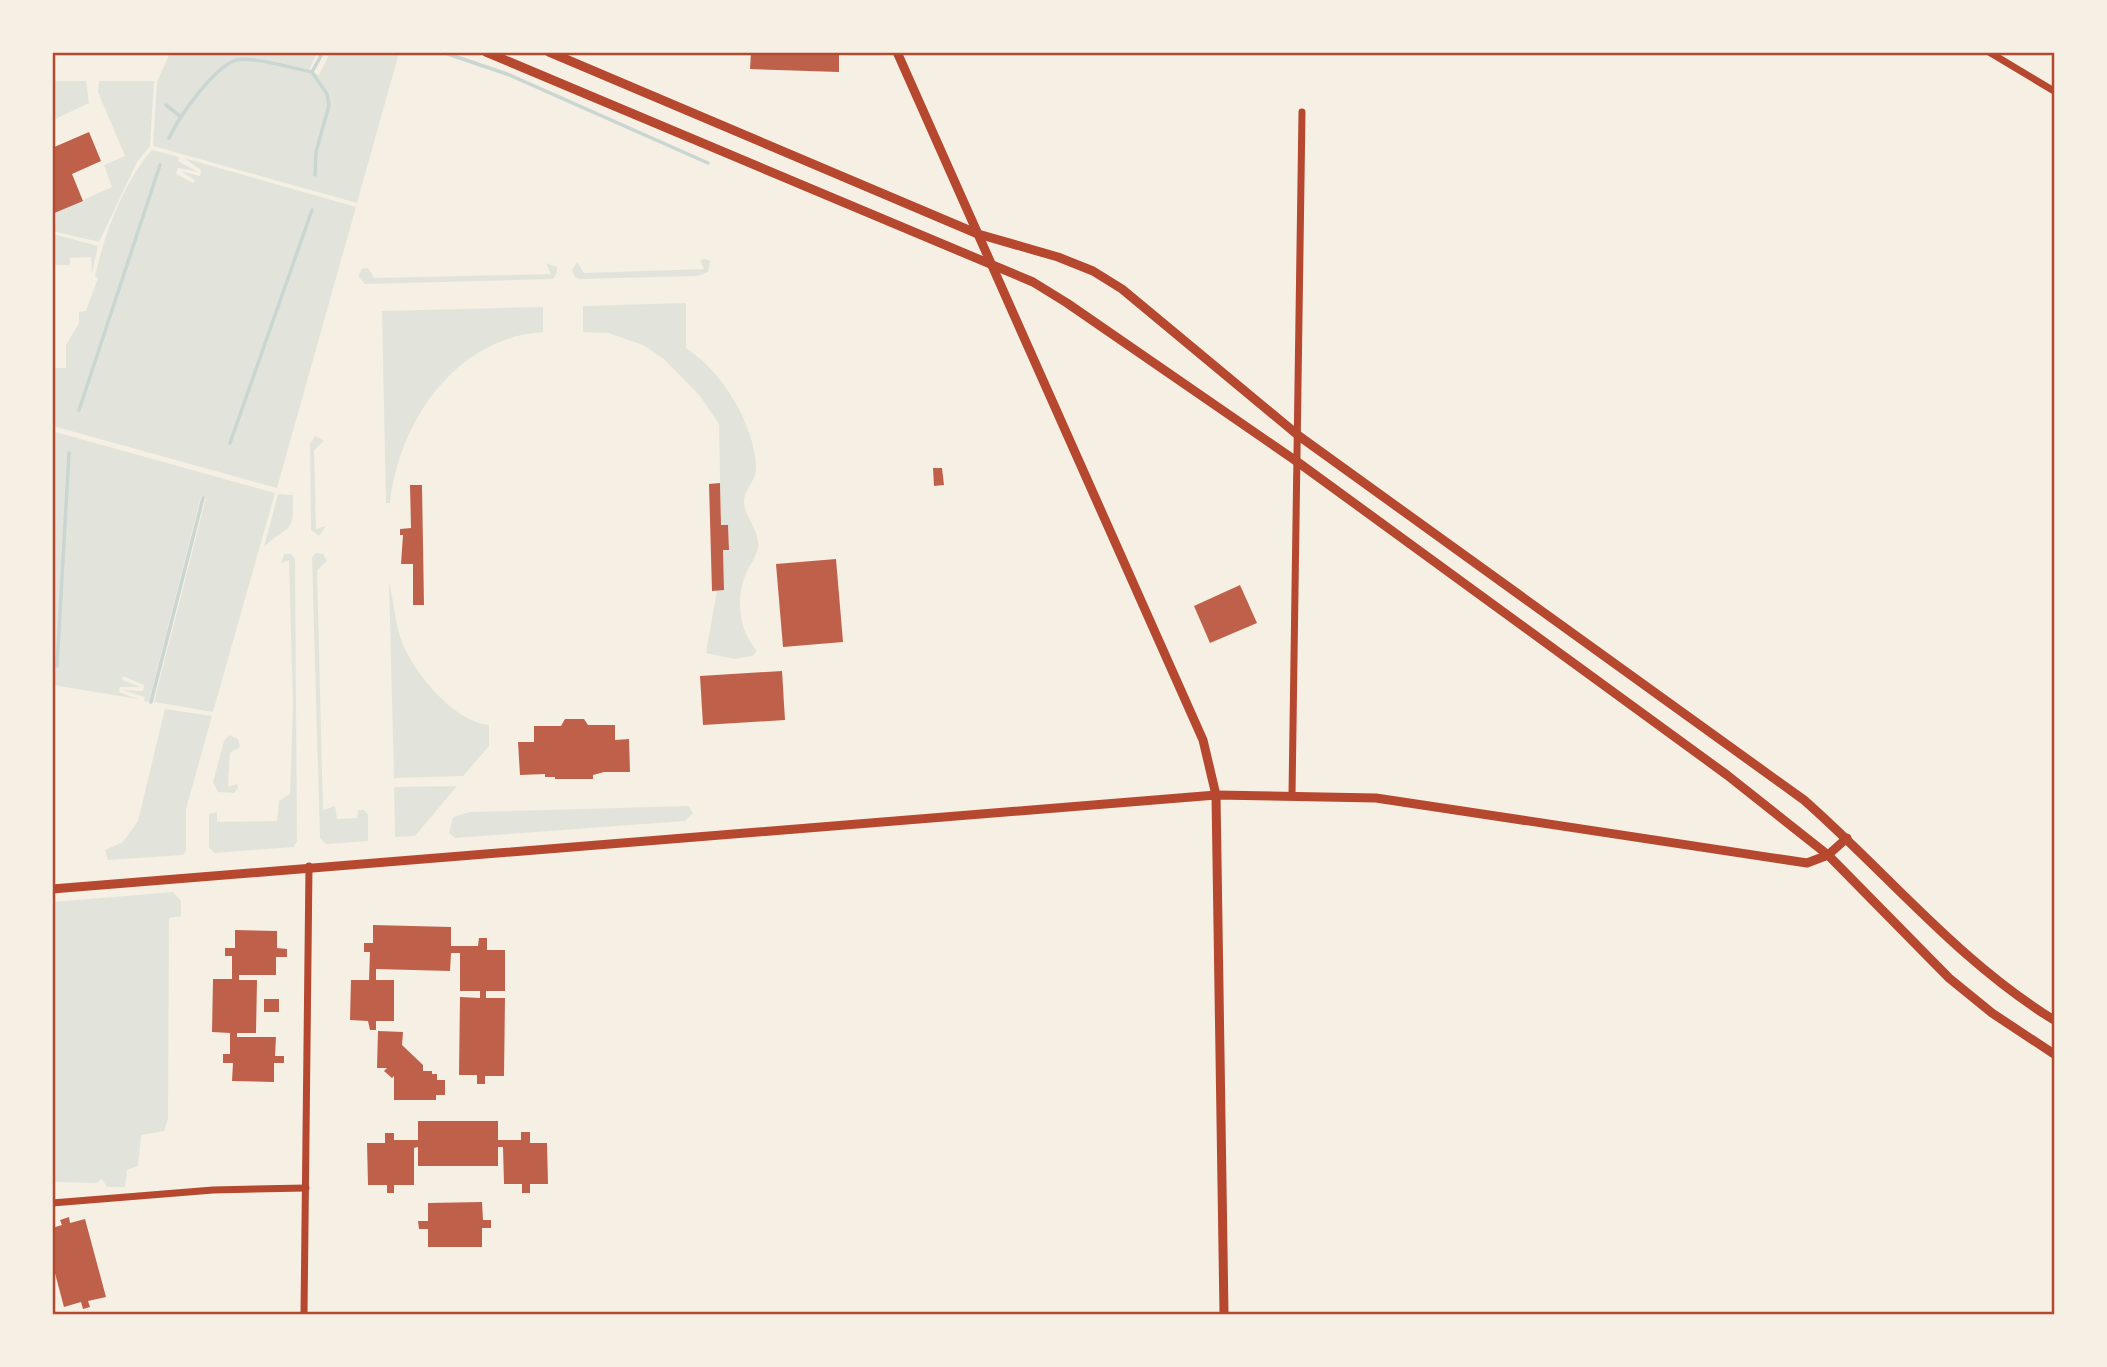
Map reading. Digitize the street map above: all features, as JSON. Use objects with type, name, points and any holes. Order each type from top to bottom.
[{"type":"street","points":[[486,52],[1033,282],[1067,303],[1298,463],[1727,775],[1828,855],[1949,978],[1992,1013],[2054,1054]]},
{"type":"street","points":[[550,52],[978,234],[1058,257],[1112,283],[1299,436],[1804,800],[1847,838],[1953,945],[2024,1001],[2054,1020]]},
{"type":"street","points":[[897,52],[1203,740],[1216,795],[1224,1314]]},
{"type":"street","points":[[1989,52],[2054,91]]},
{"type":"street","points":[[1292,795],[1302,112]]},
{"type":"street","points":[[52,889],[309,866],[1216,795],[1338,795],[1414,802],[1807,863],[1828,855],[1847,838]]},
{"type":"street","points":[[304,1314],[309,866]]},
{"type":"street","points":[[52,1203],[214,1190],[306,1188]]},
{"type":"shaded area","points":[[170,53],[317,53],[309,71],[319,75],[330,53],[399,53],[357,203],[153,146],[157,82]]},
{"type":"shaded area","points":[[53,81],[86,81],[89,103],[53,120]]},
{"type":"shaded area","points":[[99,81],[154,81],[150,146],[137,162],[99,242],[53,231],[52,214],[112,187],[104,165],[125,156],[98,92]]},
{"type":"shaded area","points":[[152,150],[179,157],[178,161],[198,172],[178,168],[176,174],[193,183],[195,180],[180,171],[200,176],[201,170],[184,158],[356,207],[277,488],[53,426],[53,368],[66,368],[66,345],[79,323],[79,312],[86,311],[98,278],[95,276],[110,226],[132,178]]},
{"type":"shaded area","points":[[53,234],[98,246],[92,273],[91,257],[70,258],[70,265],[53,265]]},
{"type":"shaded area","points":[[700,260],[710,261],[708,272],[697,276],[580,279],[575,277],[572,270],[577,262],[584,273],[704,269]]},
{"type":"shaded area","points":[[546,263],[557,267],[553,279],[365,284],[358,276],[362,269],[368,268],[374,278],[551,274]]},
{"type":"shaded area","points":[[686,303],[686,348],[712,370],[724,385],[743,417],[754,451],[756,468],[744,502],[757,535],[758,548],[745,576],[740,606],[743,625],[757,651],[752,656],[734,659],[706,653],[717,590],[724,590],[723,550],[729,549],[728,525],[721,525],[719,424],[700,396],[664,359],[643,345],[608,333],[583,332],[583,306]]},
{"type":"shaded area","points":[[543,307],[543,332],[512,338],[483,350],[458,367],[437,389],[419,415],[405,443],[390,503],[386,503],[382,311]]},
{"type":"shaded area","points":[[52,431],[275,493],[213,712],[154,702],[206,498],[201,496],[149,702],[144,701],[145,697],[123,690],[143,691],[144,685],[123,676],[122,680],[141,687],[120,687],[119,692],[138,699],[53,685]]},
{"type":"shaded area","points":[[315,436],[324,441],[314,450],[316,529],[326,526],[319,536],[311,530],[310,444]]},
{"type":"shaded area","points":[[278,494],[293,495],[292,518],[288,528],[264,547]]},
{"type":"shaded area","points":[[316,553],[323,554],[327,561],[317,570],[323,810],[335,806],[337,819],[357,818],[358,810],[364,810],[368,815],[368,841],[326,844],[320,838],[312,557]]},
{"type":"shaded area","points":[[284,554],[291,554],[295,559],[297,841],[294,847],[214,853],[209,847],[209,814],[217,812],[217,822],[277,821],[279,801],[290,794],[293,706],[289,560],[281,563]]},
{"type":"shaded area","points":[[389,583],[400,636],[423,678],[447,704],[461,714],[489,725],[489,746],[463,776],[394,778]]},
{"type":"shaded area","points":[[165,709],[212,716],[186,809],[186,851],[183,855],[108,860],[105,850],[123,842],[138,821]]},
{"type":"shaded area","points":[[229,735],[238,739],[240,747],[230,753],[228,787],[237,784],[238,788],[234,793],[218,792],[213,782],[224,741]]},
{"type":"shaded area","points":[[457,786],[415,836],[395,837],[394,787]]},
{"type":"shaded area","points":[[689,806],[693,813],[685,821],[455,838],[449,833],[453,817],[469,812]]},
{"type":"shaded area","points":[[173,892],[181,901],[181,916],[169,918],[168,1119],[164,1131],[141,1135],[138,1166],[127,1170],[125,1187],[107,1187],[102,1179],[97,1183],[53,1182],[53,902]]},
{"type":"building","points":[[751,52],[839,52],[839,72],[750,69]]},
{"type":"building","points":[[89,132],[101,161],[72,174],[83,201],[52,214],[52,148]]},
{"type":"building","points":[[933,468],[942,468],[944,485],[934,486]]},
{"type":"building","points":[[720,483],[721,525],[728,525],[729,550],[723,550],[724,590],[712,591],[709,484]]},
{"type":"building","points":[[410,485],[422,485],[424,605],[413,605],[413,564],[401,564],[403,535],[400,535],[400,529],[411,528]]},
{"type":"building","points":[[836,559],[843,642],[783,647],[776,564]]},
{"type":"building","points":[[1240,585],[1257,623],[1210,643],[1194,606]]},
{"type":"building","points":[[782,671],[785,720],[703,725],[700,676]]},
{"type":"building","points":[[565,719],[584,719],[588,725],[615,725],[615,740],[629,739],[630,772],[604,772],[593,775],[593,779],[555,779],[545,777],[545,774],[520,775],[518,742],[534,742],[534,726],[561,726]]},
{"type":"building","points":[[373,925],[451,927],[451,946],[478,946],[479,938],[487,938],[487,950],[505,950],[505,991],[486,991],[486,998],[505,998],[504,1076],[485,1076],[485,1084],[477,1084],[477,1075],[459,1075],[460,997],[480,998],[480,991],[460,991],[460,953],[451,953],[450,971],[376,969],[376,980],[394,980],[394,1021],[376,1021],[376,1030],[370,1030],[368,1021],[350,1020],[351,980],[369,980],[370,952],[364,952],[364,943],[373,943]]},
{"type":"building","points":[[235,930],[277,931],[277,948],[287,949],[287,957],[276,957],[276,975],[239,975],[239,980],[257,980],[256,1033],[237,1033],[237,1037],[276,1037],[275,1056],[284,1056],[284,1063],[274,1063],[274,1082],[232,1081],[233,1063],[223,1063],[223,1054],[230,1054],[230,1033],[212,1032],[213,979],[232,979],[232,956],[225,956],[225,948],[235,948]]},
{"type":"building","points":[[264,999],[279,999],[279,1012],[264,1012]]},
{"type":"building","points":[[378,1031],[403,1032],[402,1045],[423,1065],[423,1071],[432,1071],[432,1074],[437,1074],[437,1080],[445,1080],[445,1095],[436,1095],[436,1100],[394,1100],[394,1076],[392,1078],[384,1071],[387,1068],[377,1068]]},
{"type":"building","points":[[418,1121],[498,1121],[498,1140],[521,1140],[521,1132],[530,1132],[530,1143],[547,1143],[548,1184],[530,1184],[530,1193],[522,1193],[522,1184],[504,1184],[503,1147],[498,1147],[498,1166],[418,1166],[418,1147],[414,1148],[414,1185],[394,1185],[394,1193],[387,1193],[387,1185],[368,1185],[367,1143],[385,1143],[385,1133],[394,1133],[394,1140],[418,1140]]},
{"type":"building","points":[[482,1202],[483,1220],[491,1220],[491,1228],[482,1228],[482,1247],[428,1247],[428,1229],[419,1229],[418,1221],[428,1221],[428,1203]]},
{"type":"building","points":[[69,1217],[70,1223],[85,1219],[106,1297],[88,1301],[90,1307],[83,1309],[81,1302],[64,1307],[52,1262],[52,1228],[62,1225],[60,1220]]},
{"type":"waterway","points":[[312,72],[323,52]]},
{"type":"waterway","points":[[442,52],[507,74],[708,163]]},
{"type":"waterway","points":[[169,138],[208,82],[228,64],[244,59],[312,72],[327,94],[329,105],[316,152],[315,175]]},
{"type":"waterway","points":[[166,105],[180,116]]},
{"type":"waterway","points":[[79,410],[160,165]]},
{"type":"waterway","points":[[230,443],[312,210]]},
{"type":"waterway","points":[[57,666],[69,453]]},
{"type":"waterway","points":[[151,702],[203,498]]}]
